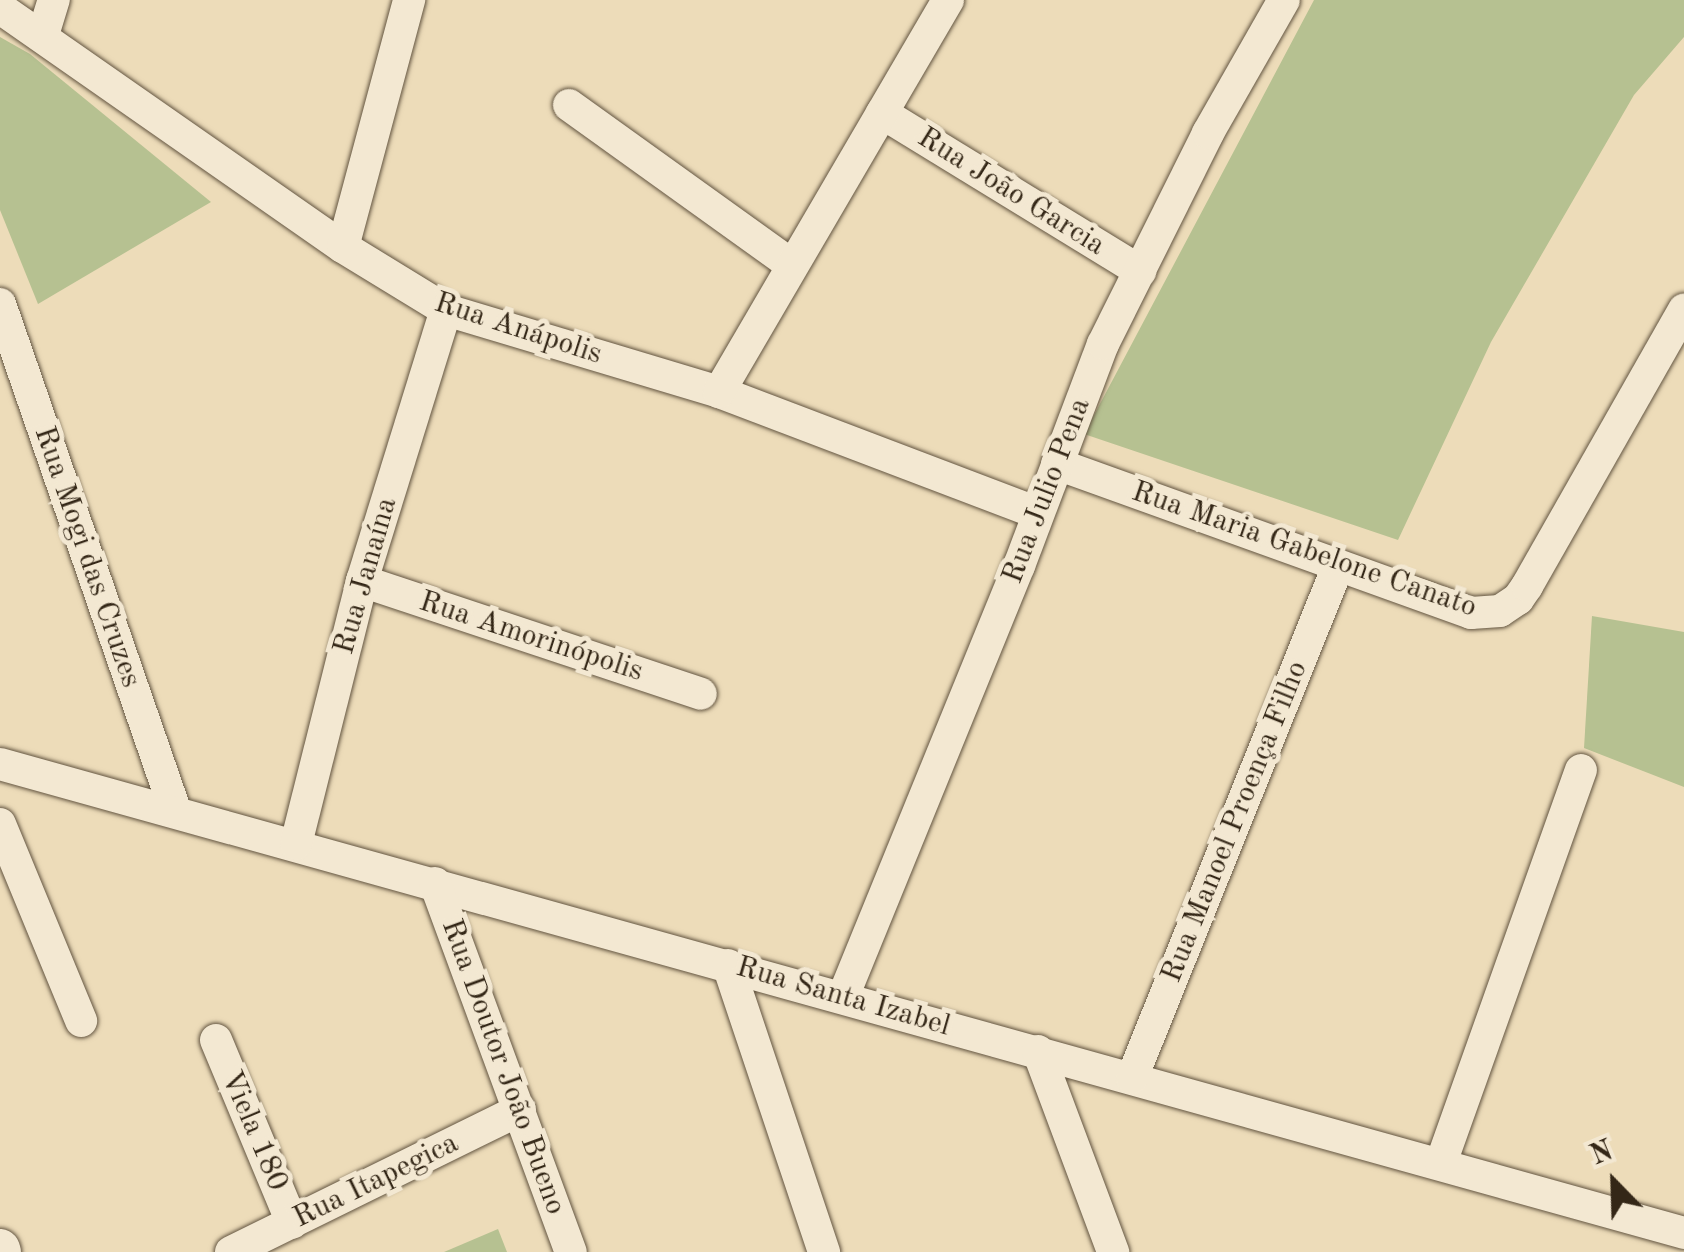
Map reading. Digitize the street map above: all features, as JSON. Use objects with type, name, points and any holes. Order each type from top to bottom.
[{"type":"street","points":[[43,35],[54,0]]},
{"type":"street","points":[[344,247],[409,0]]},
{"type":"street","points":[[719,392],[790,264],[948,0]]},
{"type":"street","name":"Rua Julio Pena","points":[[843,997],[1103,344],[1208,133],[1284,0]]},
{"type":"street","name":"Rua Anápolis","points":[[0,8],[344,247],[446,310],[719,392],[1038,513]]},
{"type":"street","points":[[569,104],[790,264]]},
{"type":"street","name":"Rua João Garcia","points":[[882,113],[1140,271]]},
{"type":"street","name":"Rua Mogi das Cruzes","points":[[0,304],[175,810]]},
{"type":"street","name":"Rua Janaína","points":[[296,844],[362,581],[446,310]]},
{"type":"street","name":"Rua Maria Gabelone Canato","points":[[1057,464],[1471,613],[1508,608],[1527,586],[1684,310]]},
{"type":"street","name":"Rua Manoel Proença Filho","points":[[1132,1078],[1338,566]]},
{"type":"street","name":"Rua Amorinópolis","points":[[362,581],[701,694]]},
{"type":"street","name":"Rua Santa Izabel","points":[[0,764],[1684,1233]]},
{"type":"street","points":[[1440,1163],[1582,770]]},
{"type":"street","points":[[0,824],[81,1021]]},
{"type":"street","name":"Rua Doutor João Bueno","points":[[435,883],[571,1252]]},
{"type":"street","points":[[728,965],[824,1252]]},
{"type":"street","name":"Viela 180","points":[[216,1040],[292,1222]]},
{"type":"street","points":[[1038,1051],[1113,1252]]},
{"type":"street","name":"Rua Itapegica","points":[[232,1252],[520,1110]]},
{"type":"green space","points":[[1314,0],[1684,0],[1684,37],[1634,95],[1491,342],[1398,540],[1084,434]]},
{"type":"green space","points":[[0,37],[30,54],[211,202],[38,304],[0,210]]},
{"type":"green space","points":[[1592,616],[1684,632],[1684,787],[1584,748]]},
{"type":"green space","points":[[498,1229],[507,1252],[444,1252]]}]
